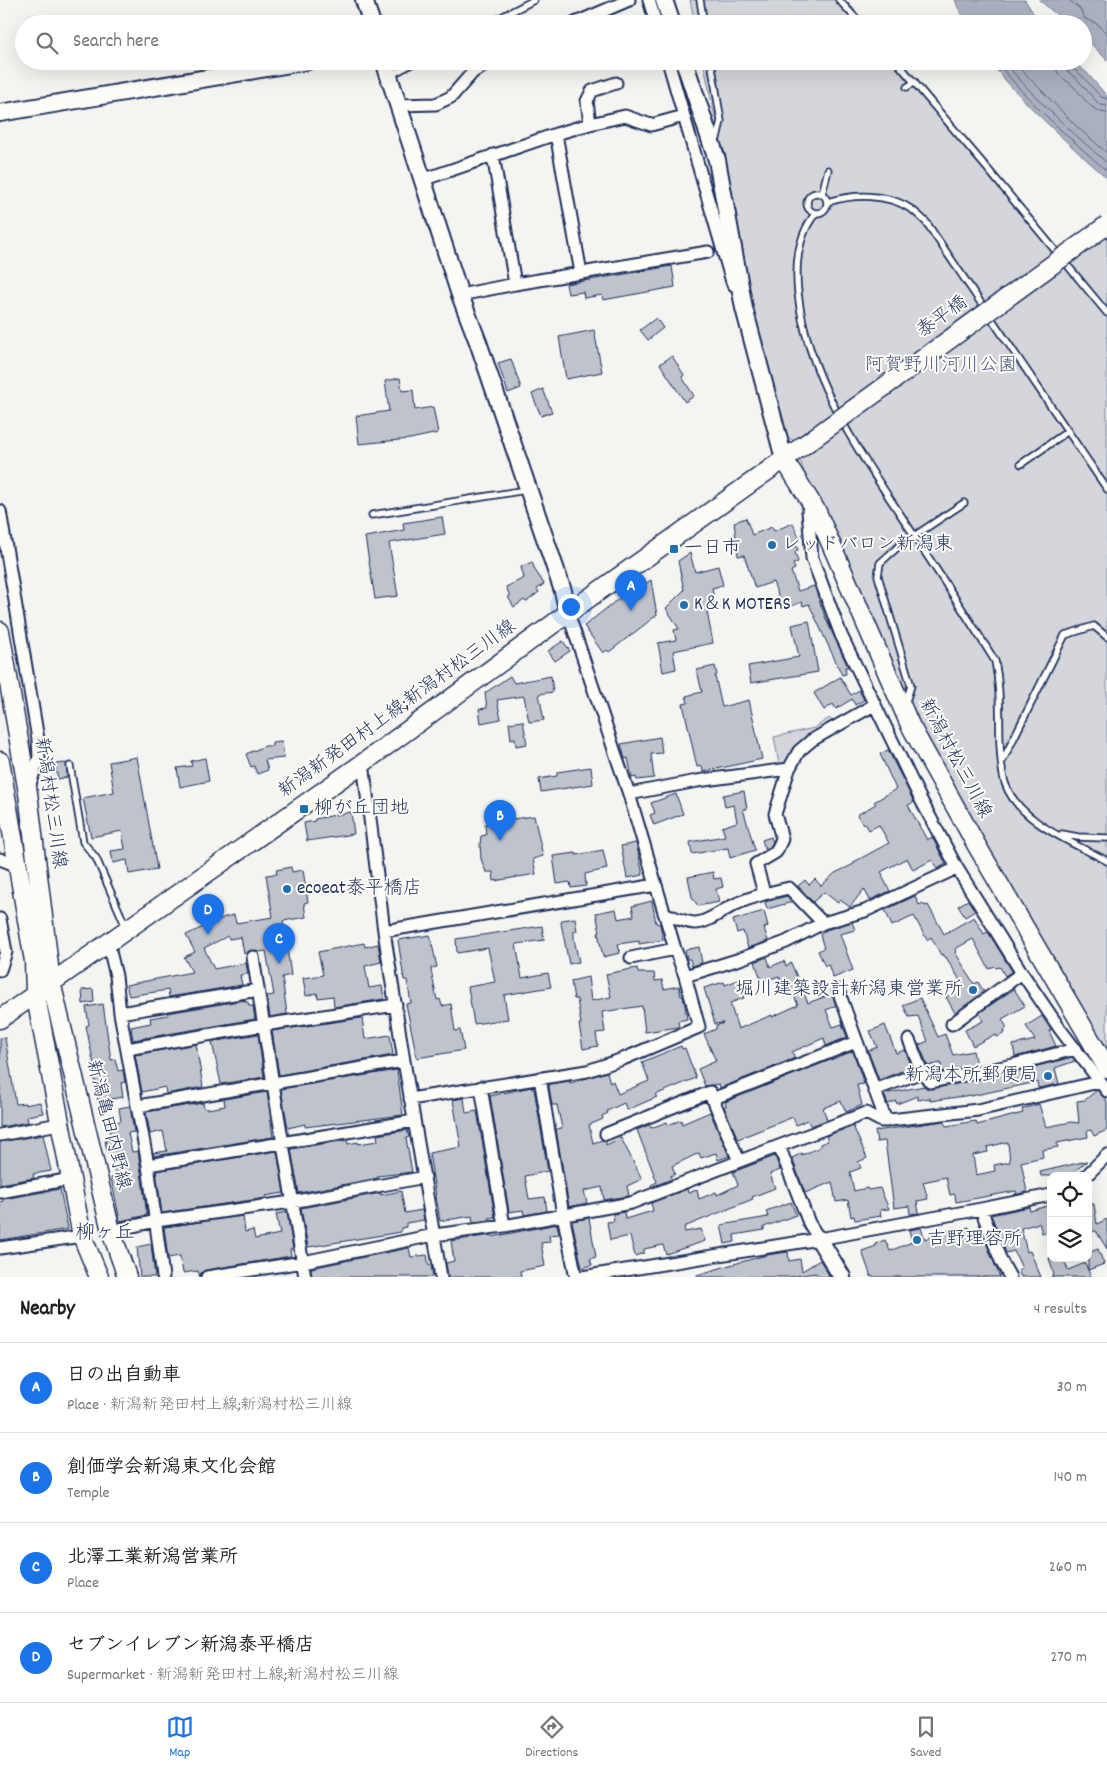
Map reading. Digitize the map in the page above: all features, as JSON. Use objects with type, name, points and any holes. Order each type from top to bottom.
[{"type":"main road","name":"泰平橋","points":[[784,458],[1107,225]]},
{"type":"main road","name":"新潟村松三川線","points":[[784,458],[817,512],[910,725],[1103,1075]]},
{"type":"main road","name":"新潟新発田村上線;新潟村松三川線","points":[[0,1019],[362,764],[784,458]]},
{"type":"main road","name":"新潟村松三川線","points":[[0,631],[28,793],[51,982]]},
{"type":"main road","name":"新潟村松三川線","points":[[0,761],[34,960],[36,993]]},
{"type":"main road","name":"新潟亀田内野線","points":[[51,982],[111,1231],[127,1277]]},
{"type":"main road","points":[[36,993],[59,1124],[82,1236],[98,1277]]},
{"type":"street","points":[[364,0],[369,15]]},
{"type":"street","points":[[594,15],[629,0]]},
{"type":"street","points":[[649,0],[653,15]]},
{"type":"street","points":[[664,0],[669,15]]},
{"type":"street","points":[[0,113],[255,70]]},
{"type":"street","points":[[386,70],[460,295],[478,342],[563,591],[568,613],[629,794],[699,1028],[623,1059],[587,1071],[410,1099]]},
{"type":"street","points":[[398,105],[436,104],[451,97],[477,70]]},
{"type":"street","points":[[671,70],[694,158],[715,220],[732,282],[742,294]]},
{"type":"street","points":[[687,70],[717,160],[742,294],[784,458]]},
{"type":"street","points":[[590,124],[587,101],[592,91],[616,83]]},
{"type":"street","points":[[422,180],[590,124],[624,116],[651,125],[684,116]]},
{"type":"street","points":[[556,134],[581,273]]},
{"type":"street","points":[[493,155],[515,284]]},
{"type":"street","points":[[460,295],[708,252]]},
{"type":"street","points":[[810,500],[808,511],[812,558],[841,635],[874,705],[956,868],[1022,973],[1075,1049],[1103,1075],[1107,1091]]},
{"type":"street","points":[[0,511],[38,739],[39,757],[28,793]]},
{"type":"street","points":[[764,893],[756,864],[776,852],[782,838],[775,814],[789,770],[799,750],[812,740],[874,705]]},
{"type":"street","points":[[362,764],[384,931],[404,1062],[441,1277]]},
{"type":"street","points":[[629,794],[697,781],[789,770]]},
{"type":"street","points":[[0,859],[18,866]]},
{"type":"street","points":[[685,976],[786,942],[823,923],[865,911],[956,868]]},
{"type":"street","points":[[384,931],[656,885]]},
{"type":"street","points":[[664,913],[680,920],[696,923],[764,893],[788,888],[823,923]]},
{"type":"street","points":[[0,919],[6,952],[0,970]]},
{"type":"street","points":[[108,943],[116,976],[120,1013],[148,1165],[163,1277]]},
{"type":"street","points":[[631,958],[675,949]]},
{"type":"street","points":[[253,957],[272,1084],[305,1277]]},
{"type":"street","points":[[952,1024],[1022,973]]},
{"type":"street","points":[[120,1013],[258,990]]},
{"type":"street","points":[[838,990],[886,1121]]},
{"type":"street","points":[[127,1049],[264,1025],[396,1005]]},
{"type":"street","points":[[909,1040],[921,1070],[930,1082],[1012,1065],[1075,1049]]},
{"type":"street","points":[[712,1099],[856,1042]]},
{"type":"street","points":[[138,1106],[404,1062]]},
{"type":"street","points":[[874,1090],[914,1075],[921,1070]]},
{"type":"street","points":[[207,1277],[303,1262],[434,1235],[504,1226],[631,1202],[866,1113],[880,1122],[978,1110],[1103,1075]]},
{"type":"street","points":[[540,1078],[563,1215],[576,1277]]},
{"type":"street","points":[[481,1087],[504,1226]]},
{"type":"street","points":[[606,1134],[710,1092],[739,1161]]},
{"type":"street","points":[[148,1165],[414,1121]]},
{"type":"street","points":[[0,1135],[59,1124]]},
{"type":"street","points":[[779,1146],[809,1223],[842,1277]]},
{"type":"street","points":[[1090,1172],[1107,1155]]},
{"type":"street","points":[[111,1231],[156,1221],[292,1202],[425,1177]]},
{"type":"street","points":[[0,1192],[71,1179]]},
{"type":"street","points":[[582,1277],[819,1239],[981,1210],[1047,1196]]},
{"type":"street","points":[[981,1210],[1001,1260],[1010,1277]]},
{"type":"street","points":[[0,1248],[82,1236]]},
{"type":"lane","points":[[505,15],[534,0]]},
{"type":"lane","points":[[700,0],[702,15]]},
{"type":"lane","points":[[839,0],[853,15]]},
{"type":"lane","points":[[711,141],[717,138],[721,121],[712,70]]},
{"type":"lane","points":[[904,70],[1107,313]]},
{"type":"lane","points":[[907,87],[915,82]]},
{"type":"lane","points":[[822,194],[828,170]]},
{"type":"lane","points":[[822,194],[828,202]]},
{"type":"lane","points":[[815,214],[808,207],[808,200],[812,195],[822,194]]},
{"type":"lane","points":[[1107,489],[926,222],[911,209],[873,196],[841,198],[828,202],[824,211],[815,214],[809,221],[798,249],[796,268],[801,316],[812,356],[829,397],[857,449],[995,661],[1001,703],[1002,767],[1006,785],[1015,800],[1032,819],[1107,860]]},
{"type":"lane","points":[[1021,464],[1068,431]]},
{"type":"lane","points":[[372,516],[528,490]]},
{"type":"lane","points":[[903,710],[911,686],[878,576],[880,563],[885,557],[964,503]]},
{"type":"lane","points":[[1002,767],[1005,754],[1065,635],[1094,626],[1107,637]]},
{"type":"lane","points":[[70,766],[83,842],[96,858],[127,929]]},
{"type":"lane","points":[[1057,834],[1107,838]]},
{"type":"green space","points":[[690,0],[845,0],[859,15],[693,15]]},
{"type":"green space","name":"阿賀野川河川公園","points":[[705,70],[909,70],[1061,251],[1107,218],[1107,1057],[913,718],[823,511],[804,472],[794,441],[789,438],[780,413],[749,300],[744,256],[734,203],[711,120],[715,118]]},
{"type":"green space","points":[[829,718],[833,722],[801,744],[786,763],[779,764],[774,737],[814,728]]},
{"type":"water","points":[[955,0],[1025,0],[1034,15],[961,15]]},
{"type":"water","points":[[1039,0],[1107,0],[1107,60],[1092,45],[1092,15],[1057,15]]},
{"type":"water","points":[[996,70],[1083,70],[1086,72],[1107,96],[1107,178],[1060,136]]},
{"type":"building","points":[[672,266],[675,287],[603,300],[602,295],[584,298],[583,292],[568,294],[566,284]]},
{"type":"building","points":[[656,318],[663,328],[648,340],[640,330]]},
{"type":"building","points":[[594,330],[602,372],[566,379],[559,337]]},
{"type":"building","points":[[672,356],[694,396],[685,402],[660,364]]},
{"type":"building","points":[[511,359],[521,388],[508,393],[498,363]]},
{"type":"building","points":[[400,378],[402,391],[413,390],[415,410],[433,407],[438,433],[410,439],[359,444],[356,416],[389,411],[385,381]]},
{"type":"building","points":[[543,389],[552,412],[541,416],[532,394]]},
{"type":"building","points":[[442,517],[445,534],[389,543],[398,596],[375,599],[365,537],[404,530],[403,523]]},
{"type":"building","points":[[746,518],[752,535],[772,527],[774,531],[793,523],[800,540],[795,542],[798,550],[795,552],[798,562],[793,564],[795,569],[791,571],[798,591],[814,586],[826,619],[848,667],[845,667],[846,674],[842,675],[809,604],[803,606],[802,602],[783,609],[773,582],[755,588],[744,555],[738,556],[734,522]]},
{"type":"building","points":[[690,553],[695,572],[718,566],[723,585],[712,588],[716,610],[707,612],[713,643],[673,651],[676,669],[663,672],[658,643],[676,640],[674,630],[679,629],[666,608],[684,590],[678,561]]},
{"type":"building","points":[[532,562],[544,584],[537,589],[539,592],[526,602],[524,600],[514,607],[508,597],[510,596],[506,587],[524,578],[521,567]]},
{"type":"building","points":[[651,580],[657,615],[609,652],[607,650],[603,653],[584,626],[630,590],[632,593]]},
{"type":"building","points":[[809,621],[818,672],[751,683],[748,666],[799,657],[792,625]]},
{"type":"building","points":[[563,641],[570,651],[555,661],[548,651]]},
{"type":"building","points":[[715,666],[717,675],[715,676],[722,707],[749,700],[762,759],[703,772],[702,766],[697,767],[683,704],[688,703],[686,696],[702,692],[697,670]]},
{"type":"building","points":[[510,676],[514,683],[551,676],[553,692],[539,694],[544,720],[529,722],[524,696],[497,700],[501,719],[481,723],[479,709],[487,708],[485,693]]},
{"type":"building","points":[[840,677],[851,695],[859,690],[864,700],[855,705],[852,699],[836,709],[833,704],[824,710],[814,693]]},
{"type":"building","points":[[523,721],[527,744],[516,746],[515,738],[511,739],[509,723]]},
{"type":"building","points":[[660,737],[662,753],[651,754],[654,778],[637,780],[636,777],[632,778],[628,758],[625,759],[621,744]]},
{"type":"building","points":[[282,741],[284,758],[265,760],[268,770],[257,774],[254,766],[251,767],[246,754],[265,746],[272,746],[272,742]]},
{"type":"building","points":[[888,750],[914,802],[908,805],[927,840],[932,837],[946,864],[937,869],[932,860],[913,870],[907,858],[881,872],[890,891],[870,900],[864,889],[850,907],[840,900],[838,903],[824,892],[813,902],[798,886],[805,880],[809,885],[815,879],[821,886],[835,873],[889,843],[879,825],[869,830],[857,815],[896,789],[880,754]]},
{"type":"building","points":[[137,757],[157,869],[129,874],[127,860],[113,863],[111,851],[125,849],[122,831],[91,837],[83,798],[114,792],[109,762]]},
{"type":"building","points":[[205,758],[209,781],[180,787],[177,768],[192,766],[191,761]]},
{"type":"building","points":[[66,763],[67,777],[58,779],[55,764]]},
{"type":"building","points":[[591,767],[593,784],[541,792],[539,779],[557,776],[557,772]]},
{"type":"building","points":[[744,791],[747,809],[743,809],[755,850],[730,858],[728,848],[692,854],[690,842],[725,836],[722,827],[737,822],[734,805],[725,807],[723,795]]},
{"type":"building","points":[[676,794],[683,814],[654,825],[650,815],[655,813],[651,803]]},
{"type":"building","points":[[351,812],[354,834],[307,841],[304,823]]},
{"type":"building","points":[[512,816],[513,819],[534,816],[543,856],[533,859],[536,874],[494,881],[493,872],[486,872],[481,859],[481,836],[486,835],[485,824],[493,824],[492,820]]},
{"type":"building","points":[[771,837],[773,842],[770,847],[765,849],[762,840]]},
{"type":"building","points":[[636,843],[643,875],[627,878],[621,846]]},
{"type":"building","points":[[603,850],[607,869],[585,874],[586,886],[571,888],[570,882],[557,884],[553,856],[576,853],[576,855]]},
{"type":"building","points":[[291,867],[292,872],[303,870],[308,902],[304,903],[306,917],[283,921],[291,975],[282,977],[287,1014],[270,1017],[267,996],[274,995],[266,951],[251,950],[244,954],[241,937],[229,939],[228,936],[204,948],[214,969],[246,963],[248,974],[240,975],[242,985],[169,997],[168,990],[129,996],[126,985],[192,972],[184,957],[195,952],[186,935],[225,917],[234,915],[236,923],[273,917],[266,875],[277,874],[276,870]]},
{"type":"building","points":[[713,872],[714,879],[721,878],[723,887],[716,889],[719,902],[698,906],[692,897],[688,877]]},
{"type":"building","points":[[787,896],[792,902],[767,909],[765,902]]},
{"type":"building","points":[[915,896],[919,905],[923,903],[925,906],[928,905],[944,934],[974,917],[984,934],[988,932],[1012,971],[1005,976],[1000,967],[996,968],[994,966],[989,969],[973,939],[955,949],[974,984],[978,982],[984,992],[955,1013],[946,997],[964,987],[946,957],[943,954],[941,955],[931,937],[927,940],[914,916],[892,926],[885,910]]},
{"type":"building","points":[[968,900],[975,911],[965,917],[958,906]]},
{"type":"building","points":[[652,901],[656,923],[660,924],[663,940],[639,944],[639,941],[618,944],[620,953],[603,957],[596,913],[616,909],[618,919],[634,916],[632,906]]},
{"type":"building","points":[[764,911],[768,926],[764,928],[768,941],[748,948],[743,931],[737,933],[733,920]]},
{"type":"building","points":[[575,918],[577,931],[574,931],[574,939],[579,962],[569,964],[561,923],[562,920]]},
{"type":"building","points":[[852,922],[855,930],[840,934],[853,970],[833,978],[828,964],[825,966],[818,951],[824,948],[820,935],[826,930]]},
{"type":"building","points":[[542,926],[544,940],[516,944],[522,978],[548,973],[551,987],[504,995],[508,1019],[474,1024],[468,987],[495,982],[488,948],[457,953],[456,939]]},
{"type":"building","points":[[430,935],[437,967],[431,968],[431,970],[437,1000],[440,999],[442,1006],[451,1004],[455,1031],[460,1030],[464,1050],[417,1058],[406,1004],[411,1003],[407,980],[404,980],[398,940]]},
{"type":"building","points":[[364,943],[365,947],[378,944],[381,962],[365,966],[369,988],[382,986],[384,999],[334,1007],[333,996],[318,998],[317,993],[306,996],[303,978],[323,975],[318,952]]},
{"type":"building","points":[[699,947],[702,963],[692,966],[690,959],[687,959],[685,950]]},
{"type":"building","points":[[767,957],[770,967],[784,961],[786,966],[791,963],[808,1003],[832,994],[836,1006],[826,1010],[833,1027],[842,1024],[847,1037],[826,1046],[824,1038],[792,1052],[795,1058],[720,1088],[719,1084],[705,1086],[698,1069],[716,1061],[704,1034],[716,1029],[716,1026],[723,1023],[715,1024],[704,988],[724,982],[725,985],[738,980],[744,998],[730,1003],[738,1029],[798,1005],[791,989],[785,992],[779,976],[762,982],[755,962]]},
{"type":"building","points":[[637,968],[638,973],[654,973],[655,981],[662,980],[664,989],[679,986],[681,996],[683,996],[687,1019],[678,1021],[679,1027],[645,1032],[642,1006],[602,1012],[605,1032],[596,1033],[598,1046],[583,1049],[577,999],[574,999],[571,981],[588,977],[591,1001],[611,997],[606,974]]},
{"type":"building","points":[[93,989],[94,1002],[83,1004],[82,990]]},
{"type":"building","points":[[1014,989],[1025,1006],[1002,1019],[1007,1028],[1004,1030],[1005,1033],[997,1037],[996,1035],[990,1037],[973,1046],[965,1030],[983,1021],[979,1013]]},
{"type":"building","points":[[920,998],[938,1037],[945,1034],[953,1055],[973,1051],[976,1065],[942,1072],[941,1063],[928,1066],[919,1045],[928,1041],[918,1016],[909,1017],[903,1005]]},
{"type":"building","points":[[245,1000],[249,1006],[253,1006],[255,1019],[133,1040],[131,1027],[151,1023],[150,1018],[168,1015],[167,1013]]},
{"type":"building","points":[[103,1004],[111,1060],[115,1059],[118,1071],[123,1070],[125,1082],[121,1083],[123,1097],[98,1101],[94,1075],[96,1075],[86,1026],[89,1025],[86,1007]]},
{"type":"building","points":[[1042,1016],[1051,1030],[1049,1031],[1056,1046],[1015,1057],[1013,1045],[1035,1040],[1026,1026]]},
{"type":"building","points":[[362,1018],[365,1039],[390,1035],[393,1055],[279,1075],[272,1031]]},
{"type":"building","points":[[885,1025],[896,1053],[905,1050],[912,1067],[879,1080],[868,1051],[877,1047],[870,1031]]},
{"type":"building","points":[[258,1034],[264,1077],[221,1084],[212,1042]]},
{"type":"building","points":[[0,1038],[5,1038],[16,1104],[25,1103],[25,1105],[40,1102],[43,1113],[27,1116],[28,1122],[0,1127]]},
{"type":"building","points":[[196,1044],[203,1087],[166,1094],[165,1087],[142,1092],[135,1055]]},
{"type":"building","points":[[681,1046],[682,1049],[685,1048],[696,1078],[655,1095],[657,1097],[627,1110],[624,1103],[607,1111],[608,1113],[602,1116],[603,1119],[589,1125],[593,1143],[602,1140],[606,1141],[606,1145],[621,1138],[642,1179],[627,1186],[629,1196],[604,1200],[602,1187],[584,1191],[587,1203],[569,1207],[556,1129],[562,1128],[557,1105],[552,1105],[550,1084],[570,1081],[570,1083],[607,1072],[610,1083],[613,1081],[618,1094],[649,1081],[642,1062]]},
{"type":"building","points":[[853,1051],[864,1084],[857,1085],[862,1105],[846,1112],[841,1101],[823,1108],[827,1120],[811,1126],[807,1120],[796,1125],[793,1117],[738,1139],[724,1107],[726,1106],[725,1102]]},
{"type":"building","points":[[1072,1057],[1075,1061],[1055,1068],[1059,1084],[1038,1088],[1037,1082],[971,1096],[930,1101],[930,1098],[918,1100],[917,1096],[897,1104],[896,1101],[888,1104],[884,1094],[924,1086],[932,1089],[1014,1072]]},
{"type":"building","points":[[397,1070],[403,1115],[305,1127],[305,1124],[288,1128],[281,1089]]},
{"type":"building","points":[[531,1087],[534,1089],[548,1171],[525,1176],[529,1199],[545,1197],[547,1211],[524,1215],[523,1210],[509,1212],[490,1096]]},
{"type":"building","points":[[1097,1090],[1107,1101],[1107,1130],[1094,1136],[1091,1130],[1087,1131],[1088,1137],[1057,1143],[1058,1147],[1042,1150],[1043,1157],[1021,1162],[1027,1192],[1014,1195],[1017,1193],[1016,1191],[956,1202],[955,1194],[950,1195],[946,1177],[923,1182],[928,1199],[917,1201],[919,1213],[910,1214],[909,1206],[894,1208],[885,1141],[877,1142],[875,1131],[944,1121],[947,1126],[976,1121],[977,1125],[1023,1113],[1022,1109],[1039,1104],[1046,1127],[1071,1122],[1079,1123],[1077,1101],[1085,1100]],"holes":[[[1008,1142],[1010,1162],[994,1165],[995,1171],[976,1175],[973,1155],[988,1152],[987,1147]]]},
{"type":"building","points":[[267,1092],[273,1137],[154,1156],[153,1153],[167,1151],[163,1131],[150,1134],[146,1112],[203,1103],[204,1108],[207,1109],[225,1106],[224,1099]]},
{"type":"building","points":[[464,1098],[466,1113],[477,1111],[495,1217],[489,1218],[490,1220],[473,1222],[472,1216],[440,1221],[429,1153],[461,1147],[453,1100]]},
{"type":"building","points":[[130,1106],[134,1132],[128,1133],[132,1152],[138,1151],[147,1215],[120,1221],[111,1178],[115,1177],[113,1161],[111,1161],[110,1152],[107,1152],[105,1139],[111,1138],[108,1123],[121,1121],[119,1108]]},
{"type":"building","points":[[710,1112],[729,1156],[718,1160],[716,1153],[701,1158],[699,1153],[672,1166],[675,1174],[670,1176],[672,1179],[651,1187],[651,1185],[657,1182],[637,1130],[649,1125],[651,1128],[667,1122],[668,1125],[681,1120],[682,1124]]},
{"type":"building","points":[[853,1126],[867,1158],[858,1162],[861,1168],[850,1172],[854,1191],[880,1188],[889,1209],[880,1210],[881,1216],[855,1220],[854,1216],[851,1217],[848,1200],[836,1202],[832,1182],[805,1193],[792,1158],[820,1147],[820,1144],[828,1141],[826,1136]]},
{"type":"building","points":[[407,1130],[409,1137],[406,1138],[412,1172],[378,1176],[378,1178],[299,1193],[291,1149],[347,1140],[348,1144],[378,1141],[377,1135]]},
{"type":"building","points":[[43,1135],[51,1171],[33,1174],[34,1178],[0,1184],[0,1142]]},
{"type":"building","points":[[277,1151],[284,1193],[265,1196],[266,1198],[162,1213],[156,1171]]},
{"type":"building","points":[[775,1156],[780,1170],[770,1174],[775,1188],[684,1227],[685,1232],[701,1229],[705,1241],[666,1254],[663,1245],[644,1249],[644,1253],[635,1256],[630,1236],[610,1240],[607,1222],[614,1221],[613,1214],[624,1212],[625,1219],[653,1211],[651,1203],[687,1189],[688,1193],[697,1190],[699,1199],[716,1192],[717,1195],[738,1185],[733,1172]]},
{"type":"building","points":[[1087,1161],[1074,1172],[1047,1172],[1047,1176],[1041,1176],[1040,1172]]},
{"type":"building","points":[[60,1189],[68,1229],[0,1240],[0,1202],[3,1199]]},
{"type":"building","points":[[401,1191],[405,1213],[422,1210],[424,1220],[406,1223],[406,1227],[401,1228],[401,1232],[308,1247],[301,1208]]},
{"type":"building","points":[[791,1202],[796,1215],[764,1227],[764,1230],[734,1235],[735,1242],[725,1244],[721,1225],[768,1217],[766,1211]]},
{"type":"building","points":[[1092,1204],[1094,1204],[1097,1224],[1107,1219],[1107,1249],[1096,1231],[1092,1232]]},
{"type":"building","points":[[1047,1206],[1047,1231],[1042,1233],[1039,1223],[1021,1228],[1027,1252],[1030,1251],[1041,1277],[1021,1277],[1018,1270],[1022,1268],[1014,1251],[1006,1253],[991,1215],[1029,1207],[1030,1211]]},
{"type":"building","points":[[287,1212],[293,1249],[290,1249],[291,1256],[206,1270],[202,1272],[200,1277],[198,1271],[183,1273],[180,1256],[168,1258],[164,1227],[243,1216],[245,1232],[253,1230],[255,1239],[280,1234],[276,1214]]},
{"type":"building","points":[[589,1218],[596,1257],[590,1259],[592,1265],[582,1268],[572,1221]]},
{"type":"building","points":[[557,1224],[559,1234],[549,1235],[550,1242],[541,1243],[545,1266],[520,1271],[521,1277],[448,1277],[446,1263],[454,1261],[451,1241],[492,1235],[492,1237]]},
{"type":"building","points":[[969,1227],[970,1231],[980,1228],[1000,1277],[871,1277],[862,1251],[876,1246],[875,1244],[885,1240],[890,1251],[912,1242],[909,1230],[921,1228],[925,1239],[955,1228],[956,1231]]},
{"type":"building","points":[[151,1244],[155,1277],[140,1277],[137,1247]]},
{"type":"building","points":[[409,1248],[411,1257],[427,1255],[433,1277],[312,1277],[311,1268]]},
{"type":"building","points":[[1098,1249],[1104,1264],[1088,1270],[1088,1262],[1092,1262],[1092,1251]]},
{"type":"building","points":[[788,1252],[789,1261],[800,1259],[802,1271],[820,1260],[830,1277],[819,1277],[816,1273],[789,1277],[697,1277],[697,1275],[730,1265],[767,1255]]},
{"type":"building","points":[[1050,1262],[1065,1262],[1068,1270],[1085,1263],[1091,1277],[1051,1277],[1054,1275]]},
{"type":"place","name":"レッドバロン新潟東","points":[[772,545]]},
{"type":"place","name":"一日市","points":[[674,549]]},
{"type":"place","name":"K＆K MOTERS","points":[[684,605]]},
{"type":"place","name":"日の出自動車","points":[[631,611]]},
{"type":"place","name":"柳が丘団地","points":[[304,809]]},
{"type":"place","name":"創価学会新潟東文化会館","points":[[500,841]]},
{"type":"place","name":"ecoeat泰平橋店","points":[[287,889]]},
{"type":"place","name":"セブンイレブン新潟泰平橋店","points":[[208,935]]},
{"type":"place","name":"北澤工業新潟営業所","points":[[279,964]]},
{"type":"place","name":"堀川建築設計新潟東営業所","points":[[973,990]]},
{"type":"place","name":"新潟本所郵便局","points":[[1048,1076]]},
{"type":"place","name":"吉野理容所","points":[[917,1240]]},
{"type":"district","name":"柳ヶ丘","points":[[105,1234]]}]
